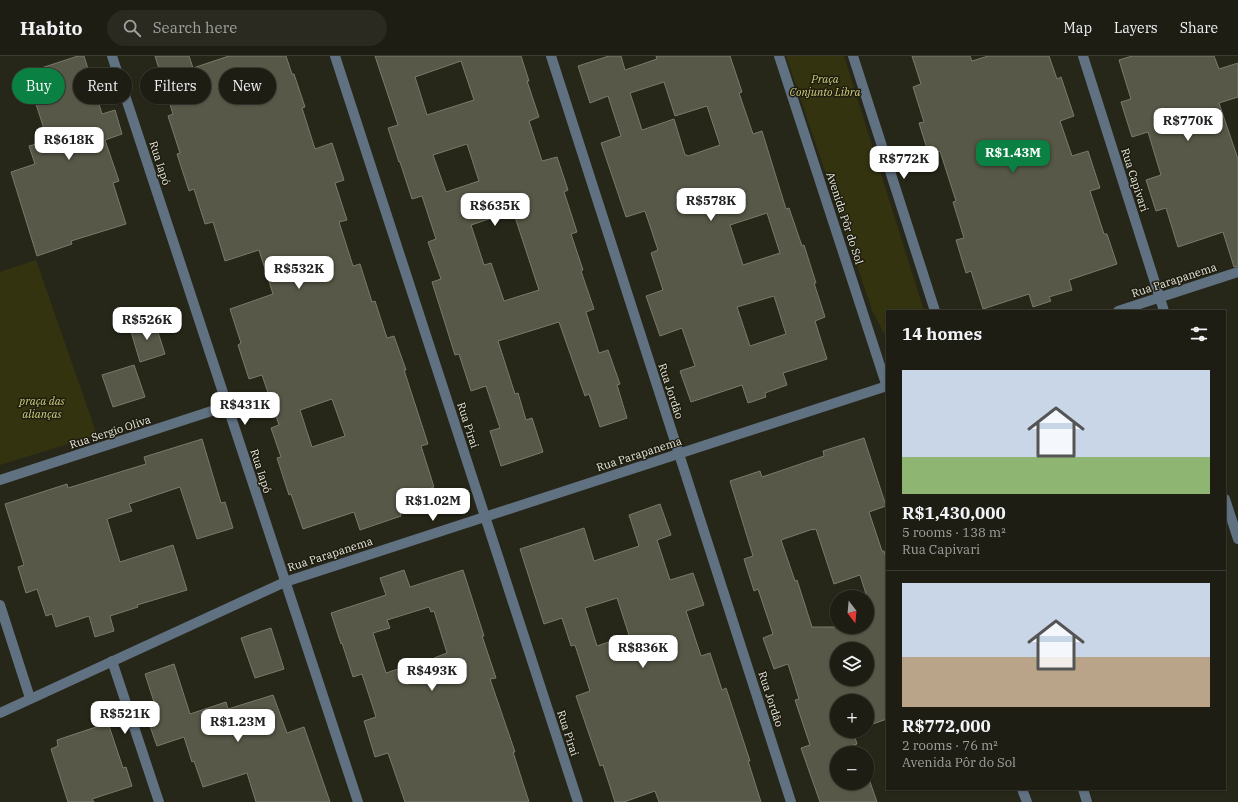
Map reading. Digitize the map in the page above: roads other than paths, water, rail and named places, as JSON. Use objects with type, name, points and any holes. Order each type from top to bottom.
[{"type":"street","name":"Rua Iapó","points":[[112,56],[358,802]]},
{"type":"street","name":"Rua Pirai","points":[[335,56],[578,802]]},
{"type":"street","name":"Rua Jordão","points":[[551,56],[791,802]]},
{"type":"street","name":"Avenida Pôr do Sol","points":[[780,56],[886,383]]},
{"type":"street","points":[[853,56],[935,310]]},
{"type":"street","name":"Rua Capivari","points":[[1083,56],[1164,310]]},
{"type":"street","name":"Rua Parapanema","points":[[1121,310],[1238,272]]},
{"type":"street","name":"Rua Parapanema","points":[[0,713],[285,582],[886,386]]},
{"type":"street","name":"Rua Sergio Oliva","points":[[0,480],[227,406]]},
{"type":"street","points":[[1226,502],[1238,539]]},
{"type":"street","points":[[0,605],[30,698]]},
{"type":"street","points":[[112,661],[159,802]]},
{"type":"street","points":[[1022,790],[1027,802]]},
{"type":"street","points":[[1083,790],[1088,802]]},
{"type":"park label","name":"Praça Conjunto Libra","points":[[825,85]]},
{"type":"park label","name":"praça das alianças","points":[[42,407]]}]
